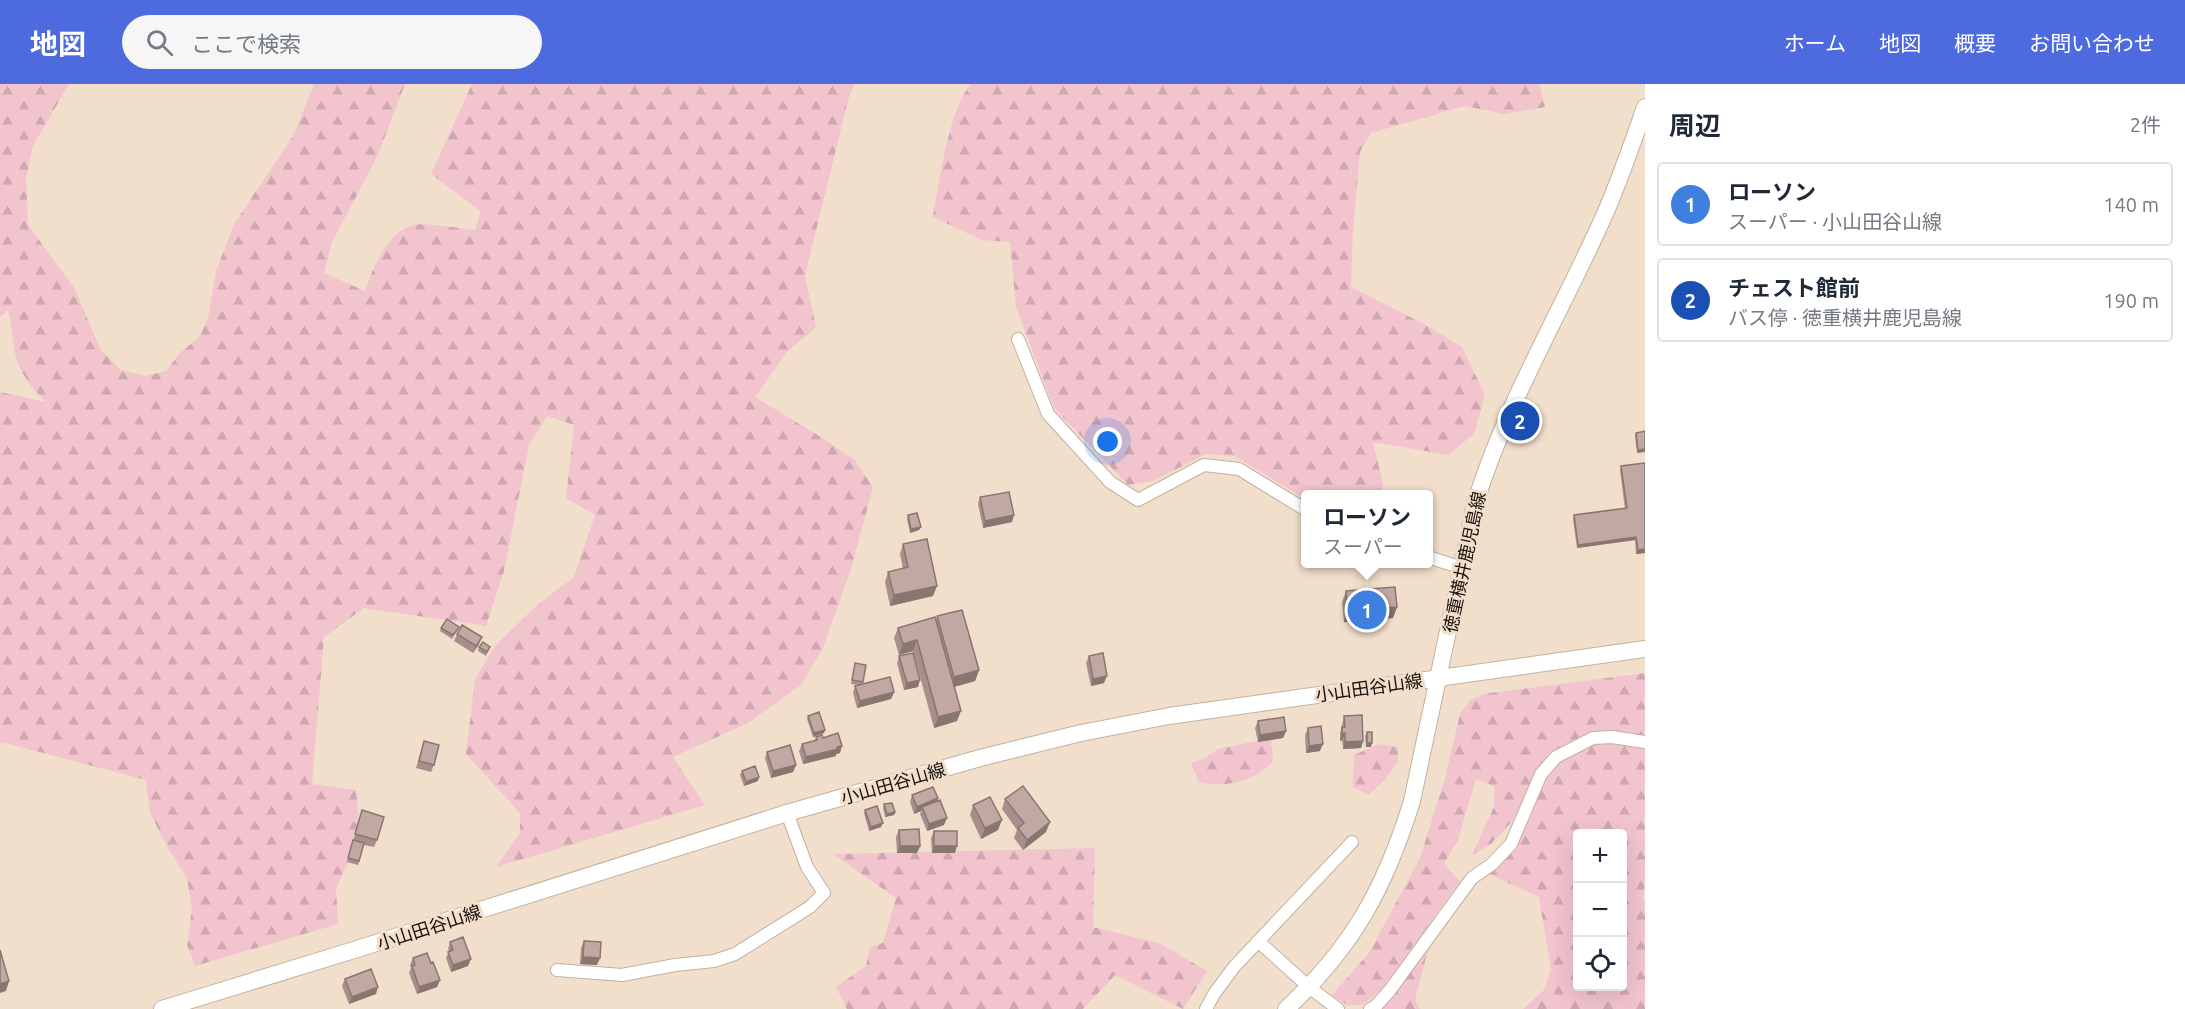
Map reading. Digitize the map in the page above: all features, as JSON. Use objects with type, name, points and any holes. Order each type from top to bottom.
[{"type":"main road","name":"徳重横井鹿児島線","points":[[1286,1009],[1309,987],[1346,944],[1364,917],[1397,848],[1412,801],[1475,504],[1498,440],[1600,225],[1645,107]]},
{"type":"main road","name":"小山田谷山線","points":[[162,1009],[787,813],[980,758],[1081,733],[1169,716],[1645,649]]},
{"type":"street","points":[[1018,339],[1048,414],[1110,482],[1138,500],[1204,465],[1239,469],[1301,508]]},
{"type":"street","points":[[1433,559],[1462,568]]},
{"type":"street","points":[[1370,1009],[1390,990],[1472,878],[1492,864],[1511,844],[1541,774],[1556,757],[1593,738],[1612,737],[1645,742]]},
{"type":"street","points":[[557,970],[622,975],[675,965],[714,961],[735,954],[810,907],[824,893],[807,867],[787,813]]},
{"type":"street","points":[[1206,1009],[1227,976],[1352,842]]},
{"type":"street","points":[[1258,941],[1309,987],[1338,1009]]},
{"type":"green space","points":[[0,84],[69,84],[33,146],[26,178],[28,225],[75,289],[100,349],[121,370],[145,376],[166,371],[179,354],[200,336],[208,318],[216,271],[234,224],[293,136],[314,84],[405,84],[377,157],[332,242],[324,273],[365,291],[382,252],[404,229],[426,224],[475,230],[481,211],[431,174],[472,84],[854,84],[848,100],[805,276],[816,327],[787,352],[755,397],[855,460],[873,487],[852,566],[823,648],[801,685],[748,723],[673,757],[705,805],[496,867],[520,833],[520,813],[466,754],[475,679],[495,646],[536,606],[574,577],[595,515],[566,498],[574,425],[547,416],[529,445],[504,571],[486,626],[364,608],[324,637],[312,784],[356,790],[360,836],[336,889],[338,924],[195,966],[187,945],[192,909],[187,878],[150,813],[146,780],[1,742],[0,746],[0,392],[46,402],[31,386],[20,367],[15,353],[8,310],[0,317]]},
{"type":"green space","points":[[971,84],[1539,84],[1545,107],[1504,114],[1465,106],[1371,133],[1360,152],[1351,287],[1424,324],[1462,347],[1485,395],[1474,434],[1448,455],[1373,442],[1383,484],[1382,490],[1301,490],[1301,497],[1235,456],[1206,454],[1153,481],[1128,485],[1054,408],[1016,307],[1010,242],[982,240],[933,217],[951,128],[963,95]]},
{"type":"green space","points":[[1645,673],[1645,881],[1643,900],[1645,902],[1645,1009],[1523,1009],[1544,990],[1551,969],[1539,897],[1478,869],[1522,828],[1514,819],[1491,844],[1472,855],[1494,807],[1494,786],[1476,779],[1458,839],[1444,864],[1460,881],[1380,992],[1361,1005],[1347,1005],[1332,995],[1369,953],[1420,858],[1446,775],[1460,714],[1470,701],[1483,694]]},
{"type":"green space","points":[[1271,738],[1273,761],[1258,774],[1229,784],[1199,782],[1191,763],[1203,759],[1218,749]]},
{"type":"green space","points":[[1379,744],[1398,747],[1398,761],[1384,781],[1368,795],[1353,787],[1354,755]]},
{"type":"green space","points":[[1095,848],[1093,927],[1159,943],[1207,971],[1183,1009],[1115,975],[1083,1009],[847,1009],[836,987],[866,966],[870,947],[883,943],[896,898],[833,854]]},
{"type":"green space","points":[[1432,934],[1415,1000],[1420,1009],[1374,1009]]},
{"type":"building","points":[[1645,431],[1645,449],[1638,450],[1636,433]]},
{"type":"building","points":[[1645,463],[1645,549],[1638,550],[1636,537],[1578,545],[1574,515],[1627,508],[1621,466]]},
{"type":"building","points":[[1009,492],[1014,515],[985,521],[980,497]]},
{"type":"building","points":[[917,513],[921,527],[911,529],[908,515]]},
{"type":"building","points":[[927,539],[937,586],[894,595],[888,572],[908,567],[903,544]]},
{"type":"building","points":[[1395,587],[1397,607],[1347,612],[1346,591]]},
{"type":"building","points":[[962,610],[979,670],[954,677],[937,616]]},
{"type":"building","points":[[935,617],[961,711],[938,717],[917,640],[903,644],[898,628]]},
{"type":"building","points":[[447,619],[459,627],[453,635],[441,628]]},
{"type":"building","points":[[462,625],[482,637],[476,646],[457,634]]},
{"type":"building","points":[[483,642],[490,647],[487,652],[479,647]]},
{"type":"building","points":[[913,653],[920,680],[907,683],[899,656]]},
{"type":"building","points":[[1103,653],[1107,676],[1093,679],[1089,656]]},
{"type":"building","points":[[855,663],[866,665],[863,682],[852,680]]},
{"type":"building","points":[[890,677],[894,692],[860,701],[855,686]]},
{"type":"building","points":[[819,712],[825,730],[814,733],[808,716]]},
{"type":"building","points":[[1362,715],[1363,741],[1345,742],[1345,733],[1342,734],[1342,727],[1345,727],[1344,716]]},
{"type":"building","points":[[1284,717],[1286,731],[1260,735],[1258,721]]},
{"type":"building","points":[[1321,726],[1323,744],[1309,746],[1308,728]]},
{"type":"building","points":[[1367,732],[1372,732],[1372,743],[1367,743]]},
{"type":"building","points":[[838,733],[842,746],[837,747],[838,749],[806,757],[802,744],[817,740],[816,737],[822,735],[823,738]]},
{"type":"building","points":[[424,741],[439,745],[434,765],[419,761]]},
{"type":"building","points":[[790,745],[796,765],[773,771],[767,752]]},
{"type":"building","points":[[755,766],[759,777],[746,782],[742,771]]},
{"type":"building","points":[[1023,786],[1050,822],[1027,840],[1018,828],[1024,823],[1005,799]]},
{"type":"building","points":[[933,787],[938,798],[917,807],[912,795]]},
{"type":"building","points":[[990,797],[1002,820],[985,828],[973,805]]},
{"type":"building","points":[[940,800],[947,818],[929,824],[922,807]]},
{"type":"building","points":[[892,803],[895,812],[887,814],[884,804]]},
{"type":"building","points":[[877,806],[883,823],[871,827],[865,810]]},
{"type":"building","points":[[362,810],[384,817],[377,840],[355,834]]},
{"type":"building","points":[[919,829],[920,846],[900,846],[899,830]]},
{"type":"building","points":[[934,831],[957,831],[957,846],[934,846]]},
{"type":"building","points":[[353,840],[364,843],[359,861],[348,858]]},
{"type":"building","points":[[463,937],[471,959],[453,965],[448,952],[453,950],[450,942]]},
{"type":"building","points":[[584,941],[601,942],[600,958],[583,957]]},
{"type":"building","points":[[0,950],[9,981],[0,984]]},
{"type":"building","points":[[427,953],[440,980],[419,987],[412,966],[415,965],[413,958]]},
{"type":"building","points":[[371,969],[378,987],[352,997],[345,979]]},
{"type":"place","name":"チェスト館前","points":[[1520,421]]},
{"type":"place","name":"ローソン","points":[[1367,610]]}]
